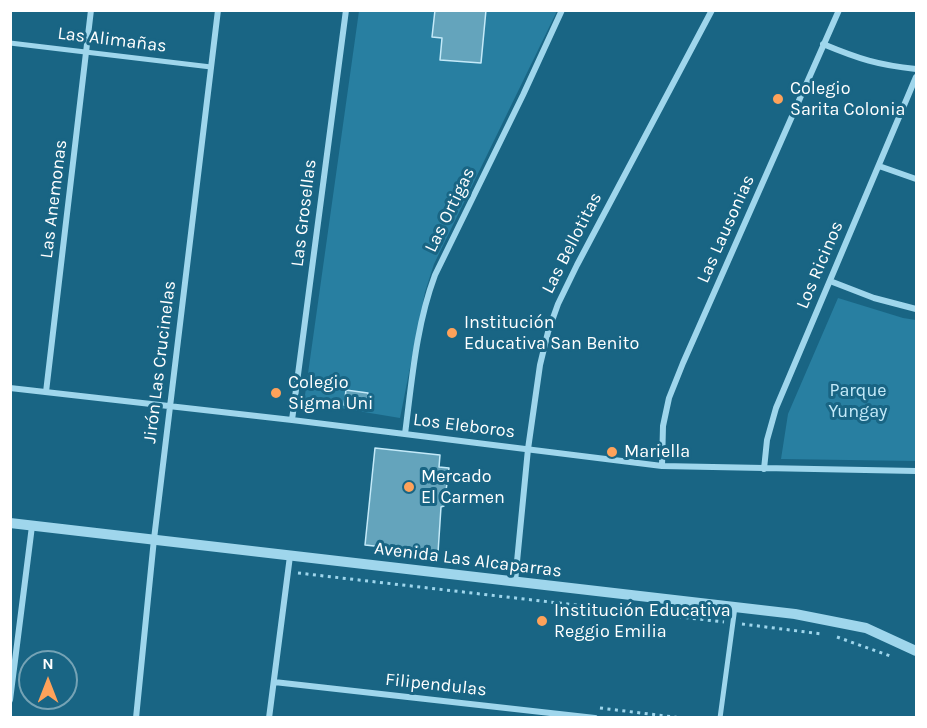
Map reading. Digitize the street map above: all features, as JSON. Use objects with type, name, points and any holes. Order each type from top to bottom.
[{"type":"street","name":"Las Anemonas","points":[[46,392],[91,10]]},
{"type":"street","name":"Jirón Las Crucinelas","points":[[136,717],[154,539],[218,10]]},
{"type":"street","name":"Las Grosellas","points":[[292,420],[346,10]]},
{"type":"street","name":"Las Ortigas","points":[[405,434],[418,334],[425,303],[435,275],[562,10]]},
{"type":"street","name":"Las Bellotitas","points":[[515,582],[528,449],[540,365],[548,332],[558,304],[712,10]]},
{"type":"street","name":"Las Lausonias","points":[[662,466],[663,426],[669,398],[839,10]]},
{"type":"street","name":"Las Alimañas","points":[[10,43],[211,67]]},
{"type":"street","points":[[824,44],[884,66],[916,69]]},
{"type":"street","name":"Los Ricinos","points":[[764,469],[767,440],[776,408],[916,77]]},
{"type":"street","points":[[879,166],[916,179]]},
{"type":"street","points":[[830,281],[874,298],[916,309]]},
{"type":"street","name":"Los Eleboros","points":[[10,388],[662,466],[916,471]]},
{"type":"street","name":"Avenida Las Alcaparras","points":[[10,523],[795,614],[866,628],[916,651]]},
{"type":"street","points":[[10,700],[32,526]]},
{"type":"street","points":[[269,717],[290,556]]},
{"type":"street","points":[[720,717],[735,607]]},
{"type":"street","name":"Filipendulas","points":[[274,682],[595,717]]},
{"type":"path","points":[[294,573],[826,635]]},
{"type":"path","points":[[834,636],[903,661]]},
{"type":"green space","points":[[359,11],[557,11],[434,264],[425,292],[400,418],[304,402]]},
{"type":"green space","name":"Parque Yungay","points":[[838,298],[916,320],[916,461],[781,459],[788,414]]},
{"type":"building","points":[[435,10],[486,10],[481,63],[440,60],[442,38],[432,37]]},
{"type":"building","points":[[346,390],[368,393],[366,408],[344,405]]},
{"type":"building","name":"Mercado El Carmen","points":[[375,448],[440,455],[439,467],[449,468],[444,506],[441,507],[438,553],[365,545]]},
{"type":"place","name":"Colegio Sarita Colonia","points":[[778,99]]},
{"type":"place","name":"Institución Educativa San Benito","points":[[452,333]]},
{"type":"place","name":"Colegio Sigma Uni","points":[[276,393]]},
{"type":"place","name":"Mariella","points":[[612,452]]},
{"type":"place","name":"Mercado El Carmen","points":[[409,487]]},
{"type":"place","name":"Institución Educativa Reggio Emilia","points":[[542,621]]}]
